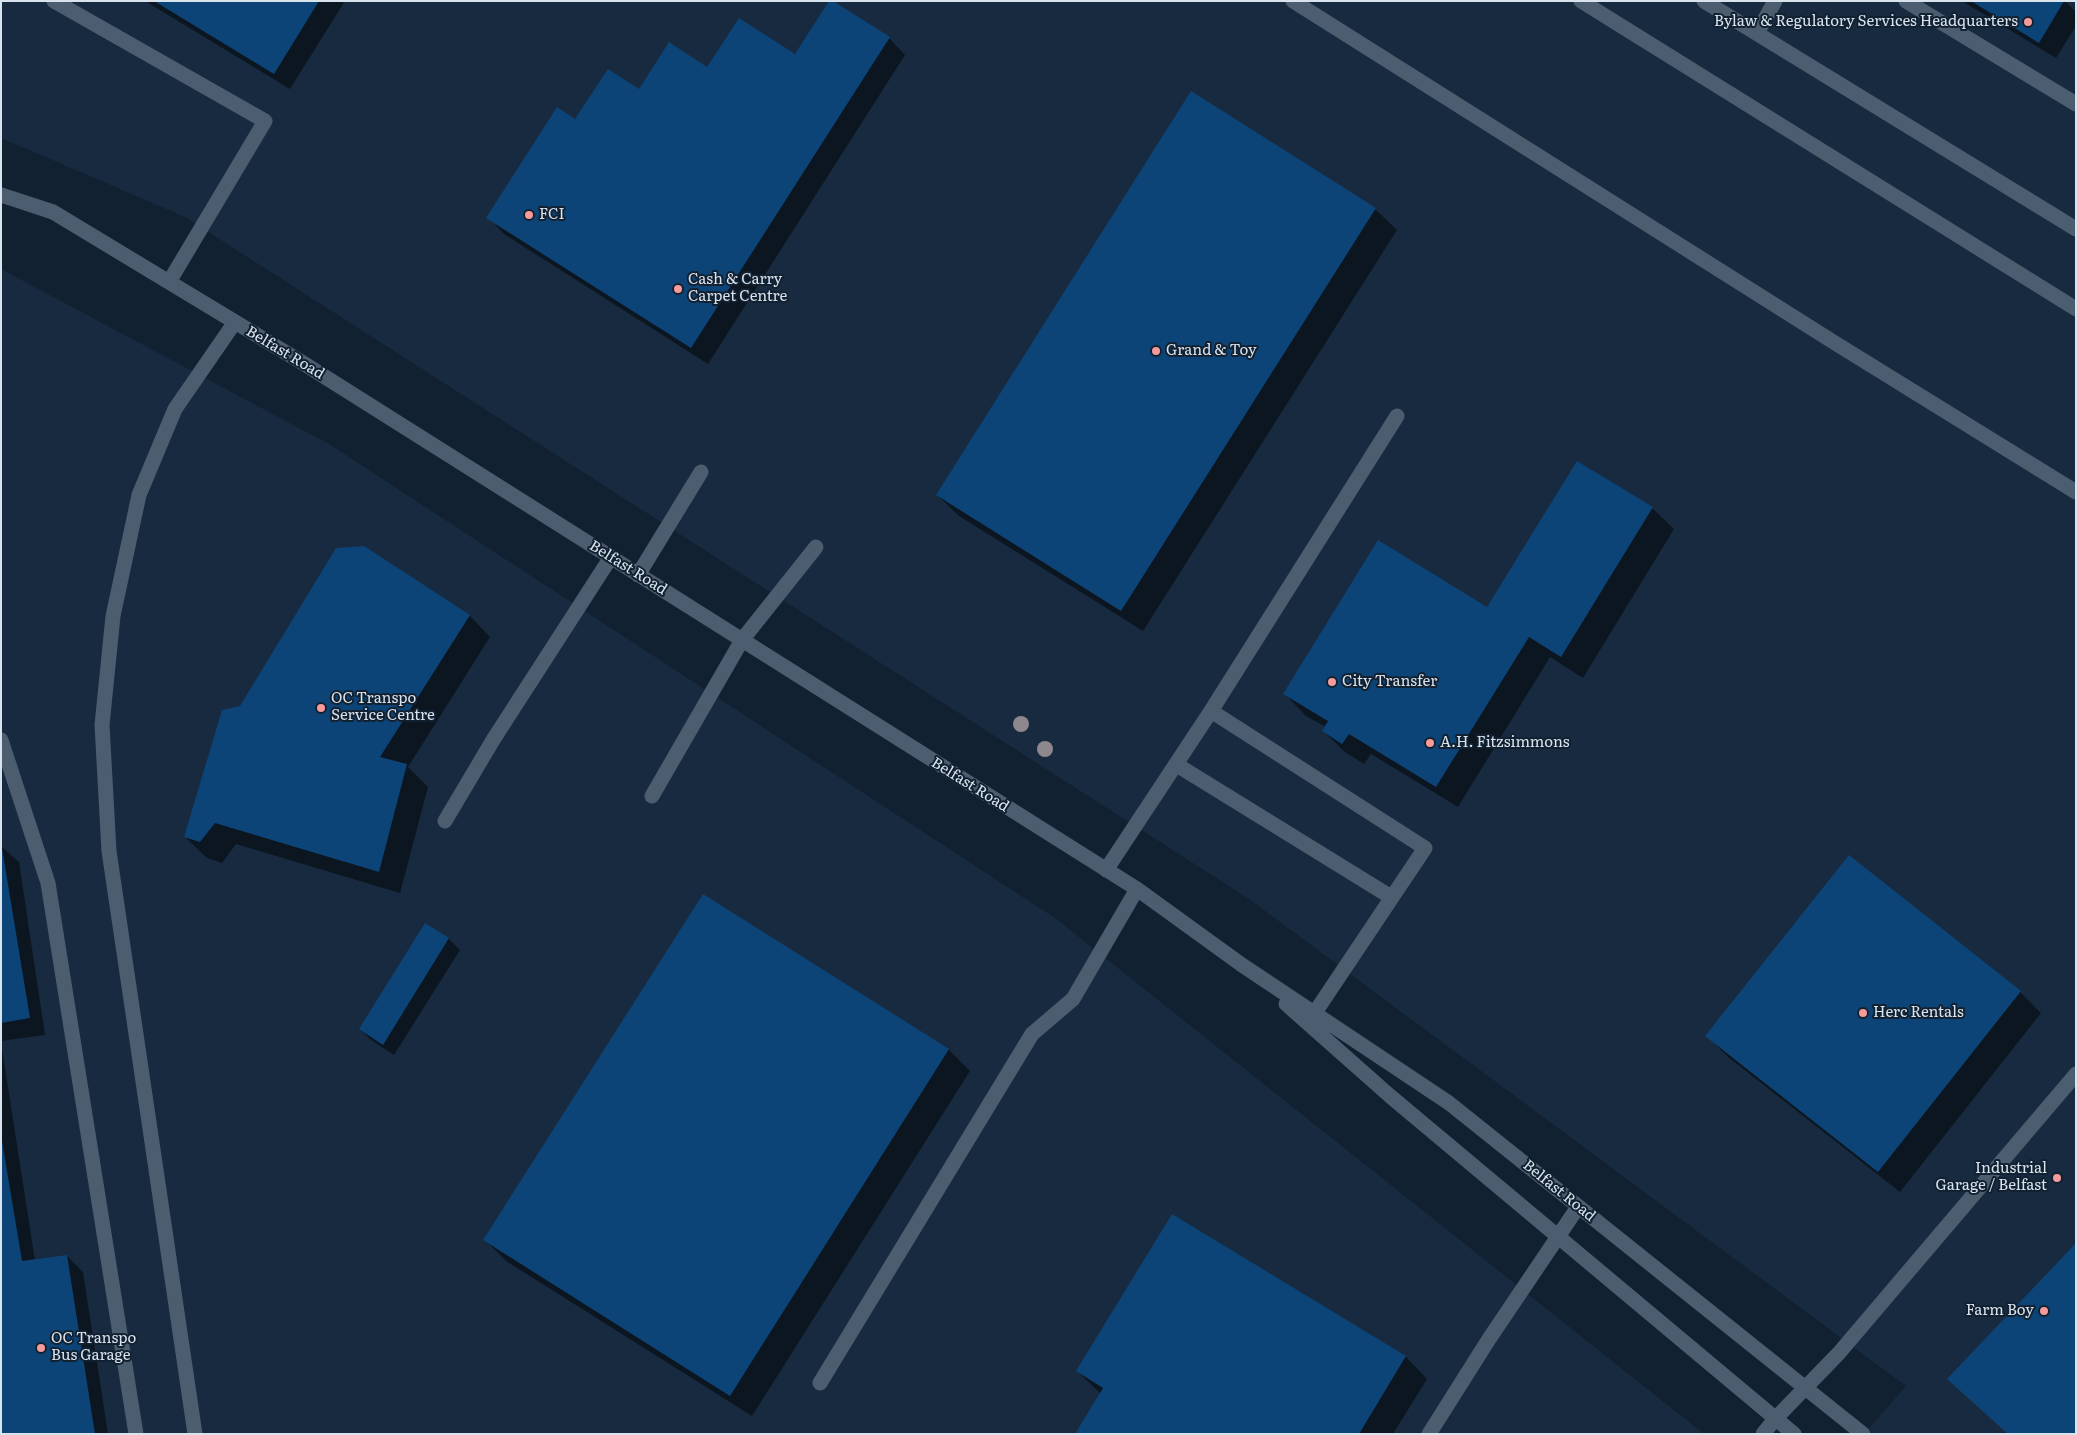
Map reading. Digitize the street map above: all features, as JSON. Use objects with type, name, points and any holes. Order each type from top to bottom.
[{"type":"street","points":[[54,1],[264,121],[168,282]]},
{"type":"street","points":[[1293,1],[1826,338],[2076,492]]},
{"type":"street","points":[[1581,1],[2076,309]]},
{"type":"street","points":[[1704,1],[2076,229]]},
{"type":"street","points":[[1757,33],[1775,1]]},
{"type":"street","points":[[1906,1],[2076,104]]},
{"type":"street","name":"Belfast Road","points":[[1,196],[53,212],[235,322],[1137,889],[1242,965],[1449,1104],[1864,1434]]},
{"type":"street","points":[[195,1434],[109,851],[102,725],[113,616],[139,495],[175,409],[235,322]]},
{"type":"street","points":[[1106,870],[1177,764],[1398,416]]},
{"type":"street","points":[[638,575],[701,472]]},
{"type":"street","points":[[652,796],[742,640],[816,547]]},
{"type":"street","points":[[445,821],[493,740],[610,557]]},
{"type":"street","points":[[1211,711],[1425,848],[1314,1014]]},
{"type":"street","points":[[1,740],[48,883],[136,1434]]},
{"type":"street","points":[[1177,764],[1391,897]]},
{"type":"street","points":[[820,1383],[1032,1034],[1073,999],[1137,889]]},
{"type":"street","name":"Belfast Road","points":[[1242,965],[1390,1096],[1794,1434]]},
{"type":"street","points":[[1763,1434],[1775,1419],[1839,1353],[2069,1092],[2076,1074]]},
{"type":"street","points":[[1429,1434],[1489,1339],[1578,1206]]},
{"type":"shaded area","points":[[1,1],[2076,1],[2076,1434],[1864,1434],[1906,1386],[1249,899],[185,217],[1,138]]},
{"type":"shaded area","points":[[1,269],[329,444],[1055,918],[1704,1434],[1,1434]]},
{"type":"building","points":[[154,1],[319,1],[274,74]]},
{"type":"building","points":[[829,1],[833,1],[890,37],[691,348],[486,218],[557,107],[575,119],[608,69],[639,89],[669,42],[707,67],[739,18],[795,54]]},
{"type":"building","name":"Bylaw & Regulatory Services Headquarters","points":[[1971,1],[2064,1],[2039,43]]},
{"type":"building","name":"Grand & Toy","points":[[1191,91],[1376,208],[1121,611],[936,495]]},
{"type":"building","points":[[1577,461],[1653,507],[1561,657],[1529,637],[1436,787],[1349,734],[1342,744],[1322,731],[1328,721],[1283,694],[1378,540],[1487,607]]},
{"type":"building","name":"OC Transpo Service Centre","points":[[364,546],[470,615],[380,757],[407,764],[379,872],[215,823],[200,842],[184,837],[222,710],[240,706],[336,548]]},
{"type":"building","points":[[1,842],[30,1018],[1,1023]]},
{"type":"building","name":"Herc Rentals","points":[[1849,855],[2021,991],[1878,1172],[1705,1036]]},
{"type":"building","points":[[703,894],[949,1049],[730,1396],[483,1240]]},
{"type":"building","points":[[425,923],[449,938],[383,1045],[359,1029]]},
{"type":"building","name":"OC Transpo Bus Garage","points":[[1,1135],[22,1261],[67,1255],[95,1434],[1,1434]]},
{"type":"building","points":[[1172,1214],[1406,1356],[1359,1434],[1075,1434],[1103,1388],[1076,1371]]},
{"type":"building","name":"Farm Boy","points":[[2076,1243],[2076,1434],[2008,1434],[1947,1379]]},
{"type":"place","name":"Bylaw & Regulatory Services Headquarters","points":[[2028,22]]},
{"type":"place","name":"FCI","points":[[529,215]]},
{"type":"place","name":"Cash & Carry Carpet Centre","points":[[678,289]]},
{"type":"place","name":"Grand & Toy","points":[[1156,351]]},
{"type":"place","name":"City Transfer","points":[[1332,682]]},
{"type":"place","name":"OC Transpo Service Centre","points":[[321,708]]},
{"type":"place","name":"A.H. Fitzsimmons","points":[[1430,743]]},
{"type":"place","name":"Herc Rentals","points":[[1863,1013]]},
{"type":"place","name":"Industrial Garage / Belfast","points":[[2057,1178]]},
{"type":"place","name":"Farm Boy","points":[[2044,1311]]},
{"type":"place","name":"OC Transpo Bus Garage","points":[[41,1348]]}]
